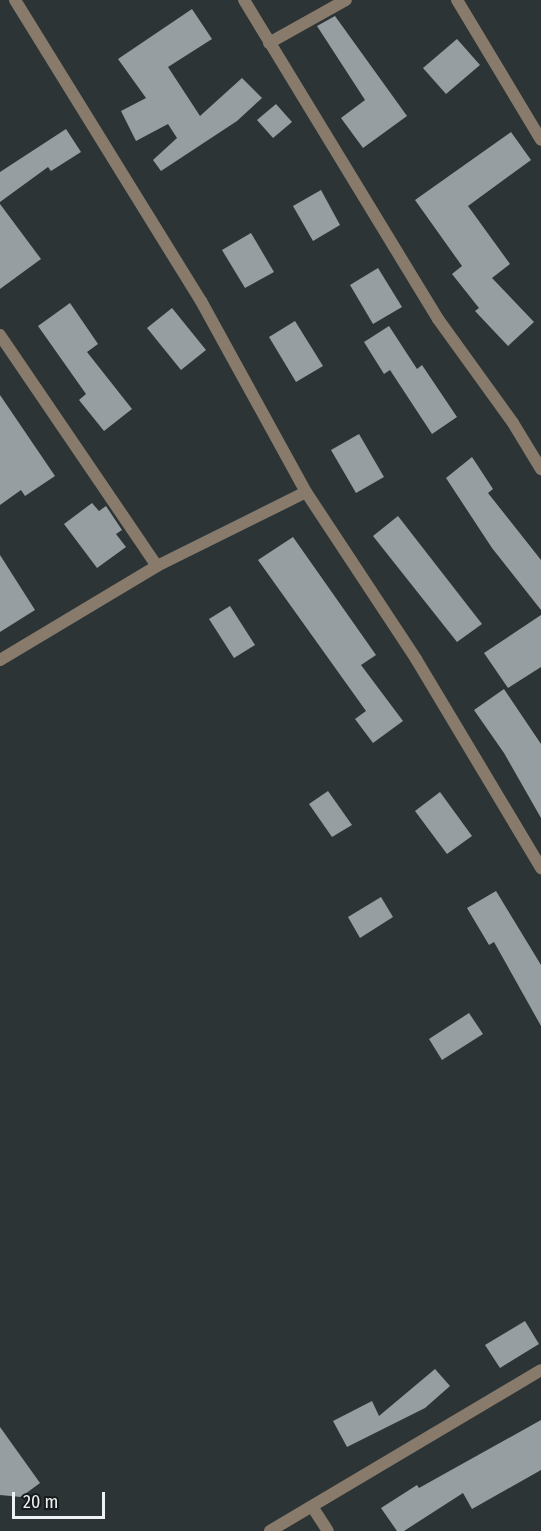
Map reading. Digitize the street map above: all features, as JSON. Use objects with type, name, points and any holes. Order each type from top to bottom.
[{"type":"street","points":[[15,0],[201,301],[306,492],[416,659],[541,868]]},
{"type":"street","points":[[244,0],[438,320],[513,423],[541,469]]},
{"type":"street","points":[[269,43],[346,0]]},
{"type":"street","points":[[457,0],[541,140]]},
{"type":"street","points":[[0,335],[157,566]]},
{"type":"street","points":[[0,660],[157,566],[306,492]]},
{"type":"street","points":[[270,1531],[313,1508],[384,1461],[541,1370]]},
{"type":"street","points":[[313,1508],[328,1531]]},
{"type":"building","points":[[192,9],[212,39],[168,67],[200,116],[242,78],[262,98],[237,121],[161,171],[153,160],[177,138],[168,124],[136,141],[121,111],[146,98],[118,59]]},
{"type":"building","points":[[335,16],[407,116],[363,148],[341,118],[365,100],[317,26]]},
{"type":"building","points":[[457,39],[480,65],[446,94],[423,68]]},
{"type":"building","points":[[276,104],[292,122],[273,138],[257,120]]},
{"type":"building","points":[[66,129],[81,152],[51,171],[48,167],[0,202],[0,172]]},
{"type":"building","points":[[511,132],[531,160],[468,206],[510,264],[492,278],[534,322],[508,346],[475,311],[479,308],[452,274],[462,266],[415,200]]},
{"type":"building","points":[[321,190],[340,225],[313,241],[293,206]]},
{"type":"building","points":[[0,204],[41,259],[0,289]]},
{"type":"building","points":[[251,233],[274,272],[245,288],[222,250]]},
{"type":"building","points":[[378,268],[402,307],[373,324],[350,285]]},
{"type":"building","points":[[70,303],[98,344],[87,352],[132,409],[104,431],[79,400],[86,394],[38,326]]},
{"type":"building","points":[[172,308],[206,350],[181,370],[147,328]]},
{"type":"building","points":[[295,321],[323,366],[296,382],[269,337]]},
{"type":"building","points":[[389,326],[417,369],[422,365],[457,417],[432,434],[390,370],[384,374],[364,342]]},
{"type":"building","points":[[0,395],[55,476],[25,496],[21,490],[0,505]]},
{"type":"building","points":[[359,434],[384,477],[356,493],[331,450]]},
{"type":"building","points":[[472,457],[493,489],[488,493],[541,560],[541,610],[492,548],[446,478]]},
{"type":"building","points":[[92,503],[99,511],[106,506],[122,530],[116,534],[126,547],[97,568],[64,524]]},
{"type":"building","points":[[398,516],[482,624],[457,642],[373,536]]},
{"type":"building","points":[[293,537],[376,655],[361,665],[403,721],[373,743],[355,719],[366,711],[258,560]]},
{"type":"building","points":[[0,555],[35,610],[0,632]]},
{"type":"building","points":[[230,606],[255,645],[234,658],[209,619]]},
{"type":"building","points":[[541,615],[541,667],[508,688],[484,653]]},
{"type":"building","points":[[504,689],[541,744],[541,818],[504,753],[474,710]]},
{"type":"building","points":[[328,791],[352,825],[332,837],[309,804]]},
{"type":"building","points":[[440,792],[472,836],[447,854],[415,811]]},
{"type":"building","points":[[496,891],[541,965],[541,1026],[494,942],[489,945],[467,908]]},
{"type":"building","points":[[381,897],[393,917],[360,938],[348,917]]},
{"type":"building","points":[[469,1013],[483,1034],[442,1060],[429,1039]]},
{"type":"building","points":[[525,1321],[539,1344],[500,1368],[485,1345]]},
{"type":"building","points":[[435,1369],[450,1386],[425,1408],[347,1447],[333,1421],[372,1401],[379,1416]]},
{"type":"building","points":[[541,1420],[541,1470],[472,1509],[463,1493],[404,1531],[397,1531],[381,1508],[417,1485],[419,1488]]},
{"type":"building","points":[[0,1427],[40,1483],[21,1497],[0,1495]]}]
